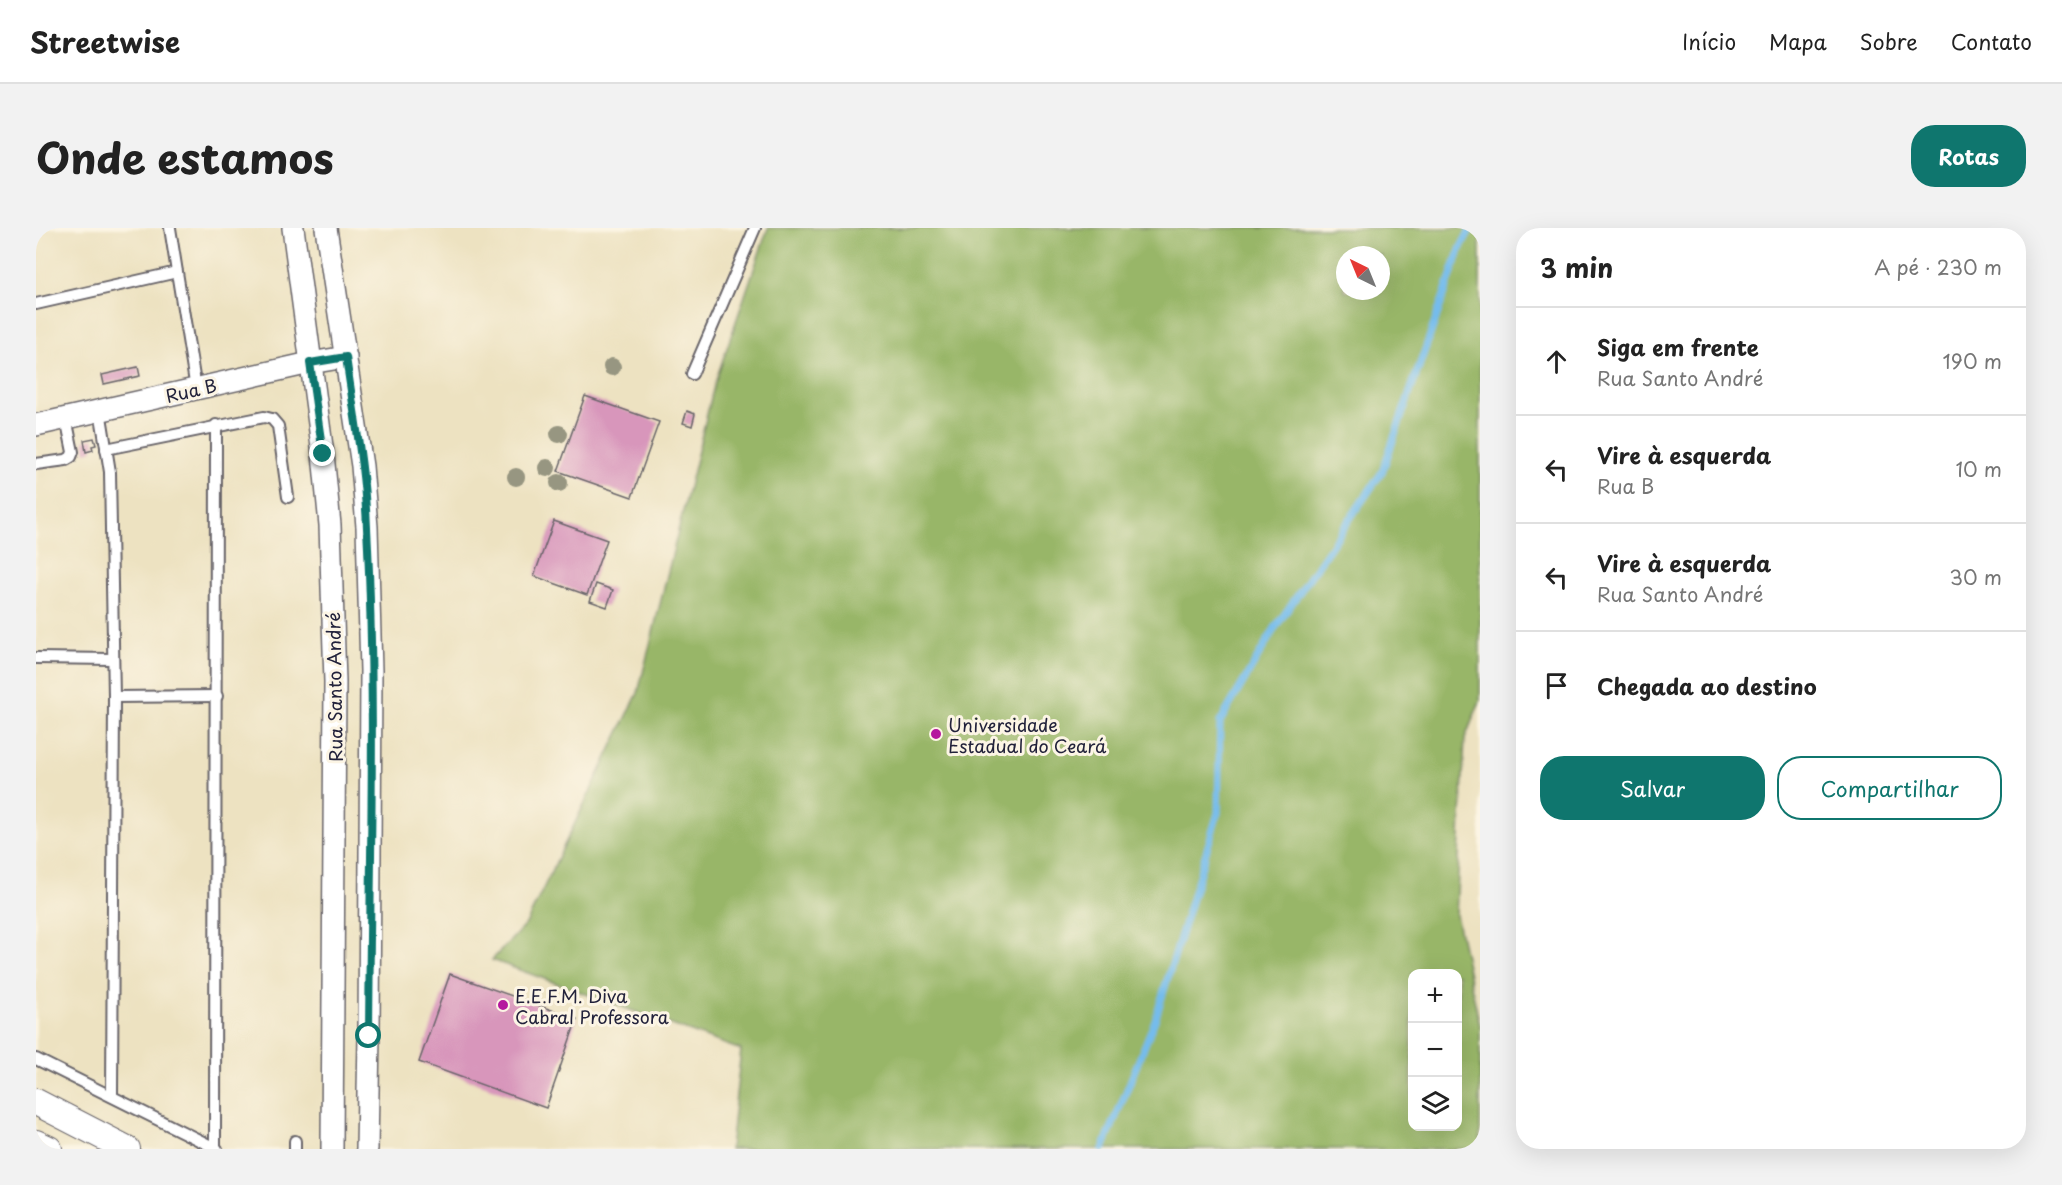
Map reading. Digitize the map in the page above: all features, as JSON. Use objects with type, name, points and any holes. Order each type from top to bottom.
[{"type":"street","name":"Rua Santo André","points":[[293,228],[323,454],[330,525],[334,660],[332,1149]]},
{"type":"street","name":"Rua Santo André","points":[[326,228],[362,466],[367,527],[371,694],[367,1149]]},
{"type":"street","name":"Rua B","points":[[36,425],[310,363],[346,357]]},
{"type":"street","points":[[36,1102],[127,1149]]},
{"type":"street","points":[[36,1143],[50,1149]]},
{"type":"lane","points":[[170,228],[196,389]]},
{"type":"lane","points":[[692,374],[754,228]]},
{"type":"lane","points":[[36,304],[177,272]]},
{"type":"lane","points":[[100,410],[110,472],[114,697],[112,1096]]},
{"type":"lane","points":[[106,448],[216,425],[264,417],[272,419],[278,426],[288,497]]},
{"type":"lane","points":[[36,464],[66,460],[71,457],[73,452],[66,418]]},
{"type":"lane","points":[[36,1059],[216,1149],[216,425]]},
{"type":"lane","points":[[36,658],[113,659]]},
{"type":"lane","points":[[114,697],[217,696]]},
{"type":"green space","name":"Universidade Estadual do Ceará","points":[[768,228],[1480,228],[1480,701],[1465,738],[1456,915],[1480,1026],[1480,1149],[730,1149],[741,1050],[492,960],[526,924],[638,693],[714,386]]},
{"type":"building","points":[[138,367],[140,376],[104,384],[102,375]]},
{"type":"building","points":[[585,396],[659,422],[632,497],[558,471]]},
{"type":"building","points":[[687,411],[695,414],[692,426],[683,423]]},
{"type":"building","points":[[94,438],[96,445],[92,446],[93,450],[86,452],[84,440]]},
{"type":"building","points":[[554,521],[607,540],[587,595],[534,576]]},
{"type":"building","points":[[596,584],[613,590],[607,607],[590,601]]},
{"type":"building","points":[[450,974],[577,1019],[546,1108],[419,1062]]},
{"type":"waterway","points":[[1103,1149],[1155,1020],[1218,813],[1220,722],[1275,628],[1382,472],[1461,247],[1471,228]]},
{"type":"place","name":"Universidade Estadual do Ceará","points":[[936,734]]},
{"type":"place","name":"E.E.F.M. Diva Cabral Professora","points":[[503,1005]]},
{"type":"route","points":[[323,454],[310,363],[346,357],[362,466],[367,527],[371,671],[369,1036]]}]
